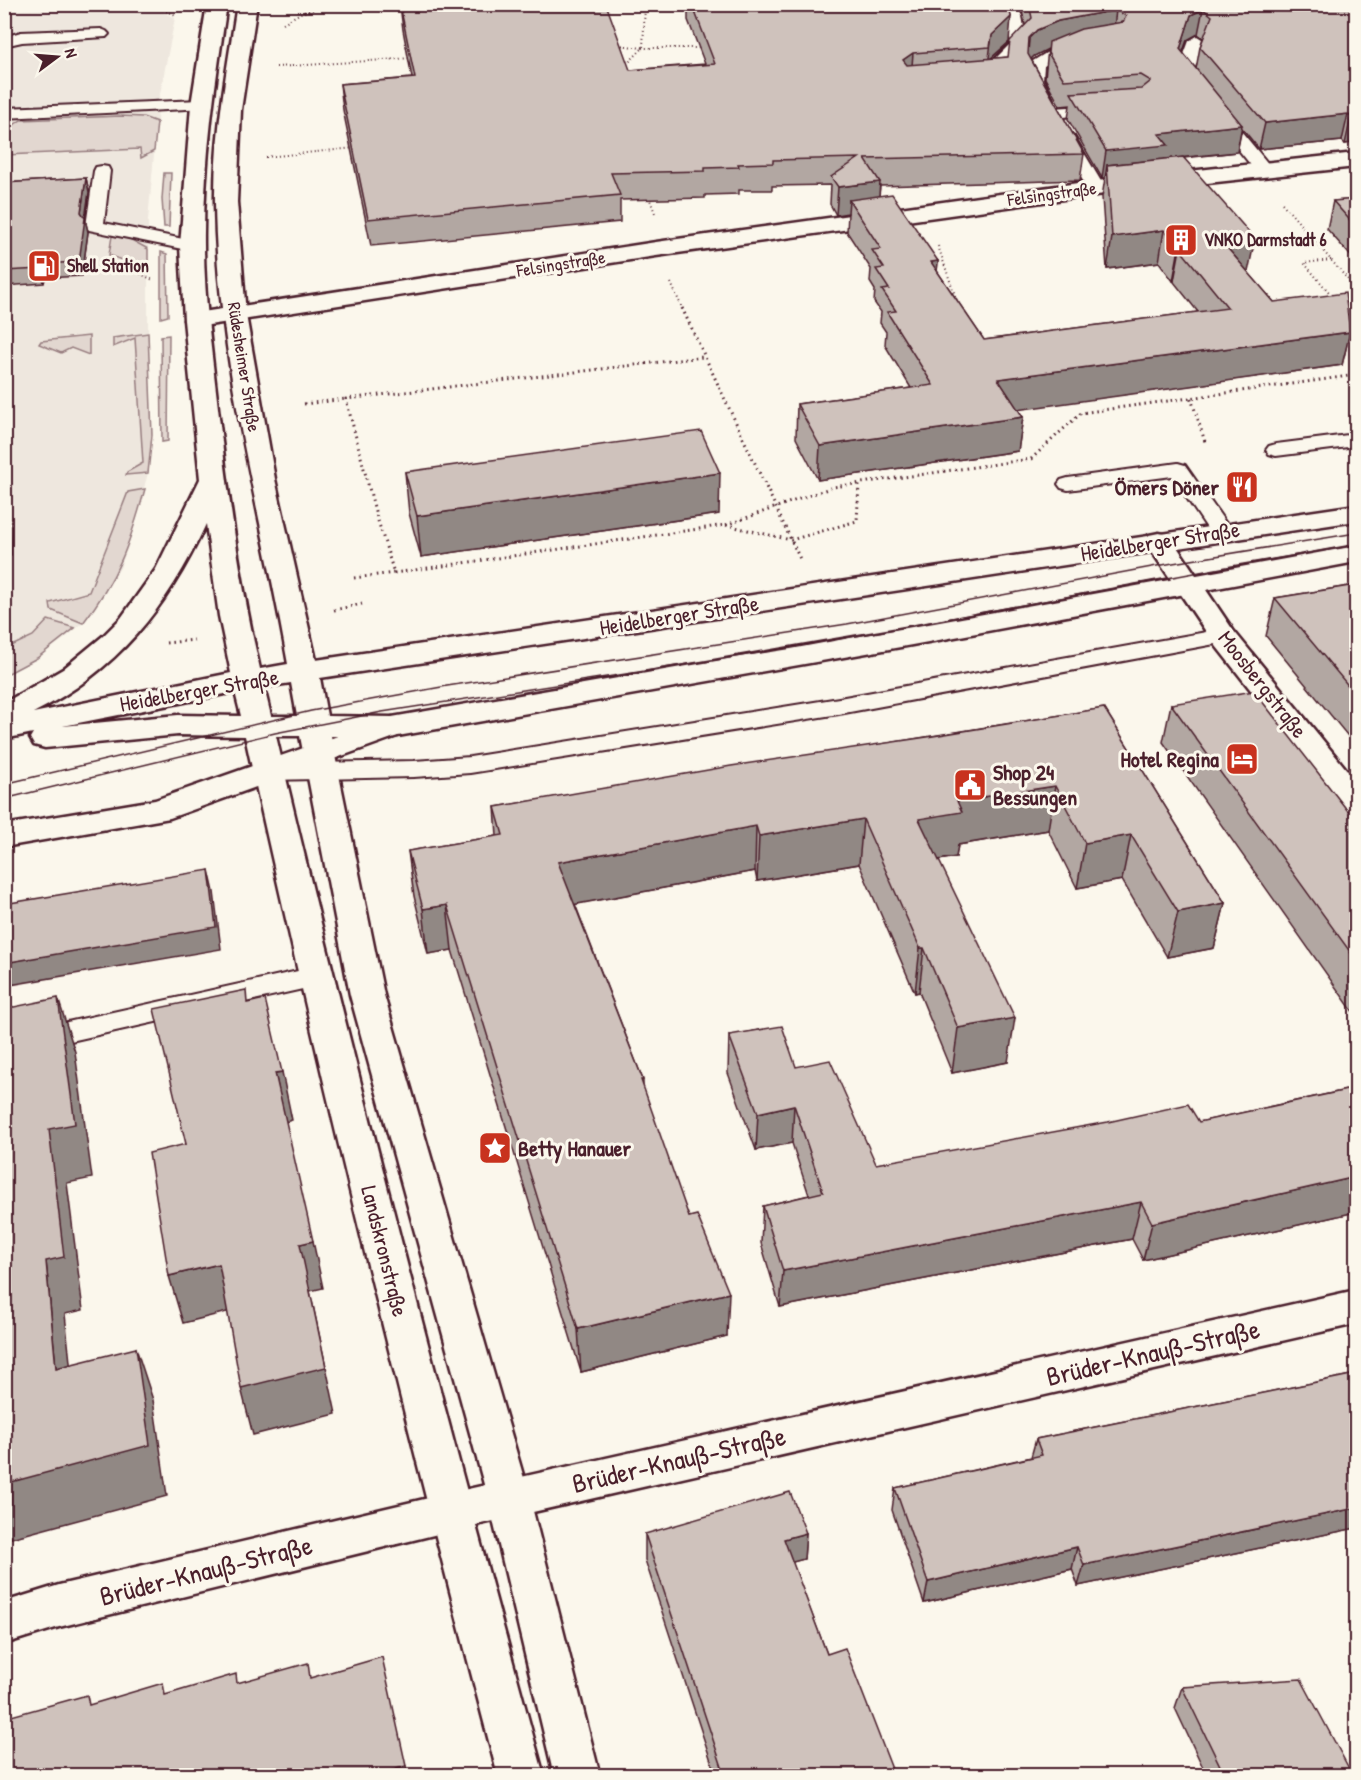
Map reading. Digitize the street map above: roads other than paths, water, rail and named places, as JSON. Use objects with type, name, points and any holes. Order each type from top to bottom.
[{"type":"main road","name":"Rüdesheimer Straße","points":[[217,4],[201,105],[195,162],[192,246],[196,320],[213,479],[233,616],[258,725]]},
{"type":"main road","name":"Rüdesheimer Straße","points":[[247,4],[231,110],[226,202],[234,315],[262,479],[294,619],[318,750]]},
{"type":"main road","name":"Felsingstraße","points":[[196,320],[656,249],[926,211],[1096,188],[1356,160]]},
{"type":"main road","points":[[4,715],[50,691],[91,664],[118,641],[164,580],[213,479]]},
{"type":"main road","name":"Heidelberger Straße","points":[[4,836],[159,810],[268,772],[318,750],[392,727],[912,636],[1173,563],[1221,532],[1356,513]]},
{"type":"main road","name":"Heidelberger Straße","points":[[4,729],[125,703],[303,671],[1173,563],[1356,554]]},
{"type":"main road","name":"Moosbergstraße","points":[[1173,563],[1223,636],[1356,802]]},
{"type":"main road","name":"Heidelberger Straße","points":[[4,739],[67,737],[178,725],[258,725],[318,750]]},
{"type":"main road","name":"Landskronstraße","points":[[258,725],[316,978],[450,1512],[521,1776]]},
{"type":"main road","points":[[318,750],[367,995],[509,1499],[577,1776]]},
{"type":"main road","name":"Brüder-Knauß-Straße","points":[[4,1623],[59,1606],[450,1512],[1356,1307]]},
{"type":"lane","points":[[976,81],[997,80],[996,65],[1019,44],[1014,16],[1008,4]]},
{"type":"lane","points":[[4,42],[21,38],[101,34]]},
{"type":"lane","points":[[1197,41],[1185,73],[1259,171]]},
{"type":"lane","points":[[1096,188],[1035,79],[1036,64],[1056,52],[1097,44]]},
{"type":"lane","points":[[4,113],[201,105]]},
{"type":"lane","points":[[1052,113],[1116,109]]},
{"type":"lane","points":[[102,171],[95,226],[192,246]]},
{"type":"lane","points":[[1276,450],[1356,440]]},
{"type":"lane","points":[[1068,484],[1178,469],[1221,532]]},
{"type":"lane","points":[[318,750],[448,768],[839,706],[1223,636]]},
{"type":"lane","points":[[4,1046],[316,978]]},
{"type":"tram line","points":[[4,784],[311,711],[447,686],[847,624],[1173,563],[1356,533]]},
{"type":"tram line","points":[[4,799],[275,733],[382,712],[792,648],[1356,545]]},
{"type":"place","name":"VNKO Darmstadt 6","points":[[1181,240]]},
{"type":"place","name":"Shell Station","points":[[44,266]]},
{"type":"place","name":"Ömers Döner","points":[[1242,487]]},
{"type":"place","name":"Hotel Regina","points":[[1242,759]]},
{"type":"place","name":"Shop 24 Bessungen","points":[[970,785]]},
{"type":"place","name":"Betty Hanauer","points":[[495,1148]]}]
